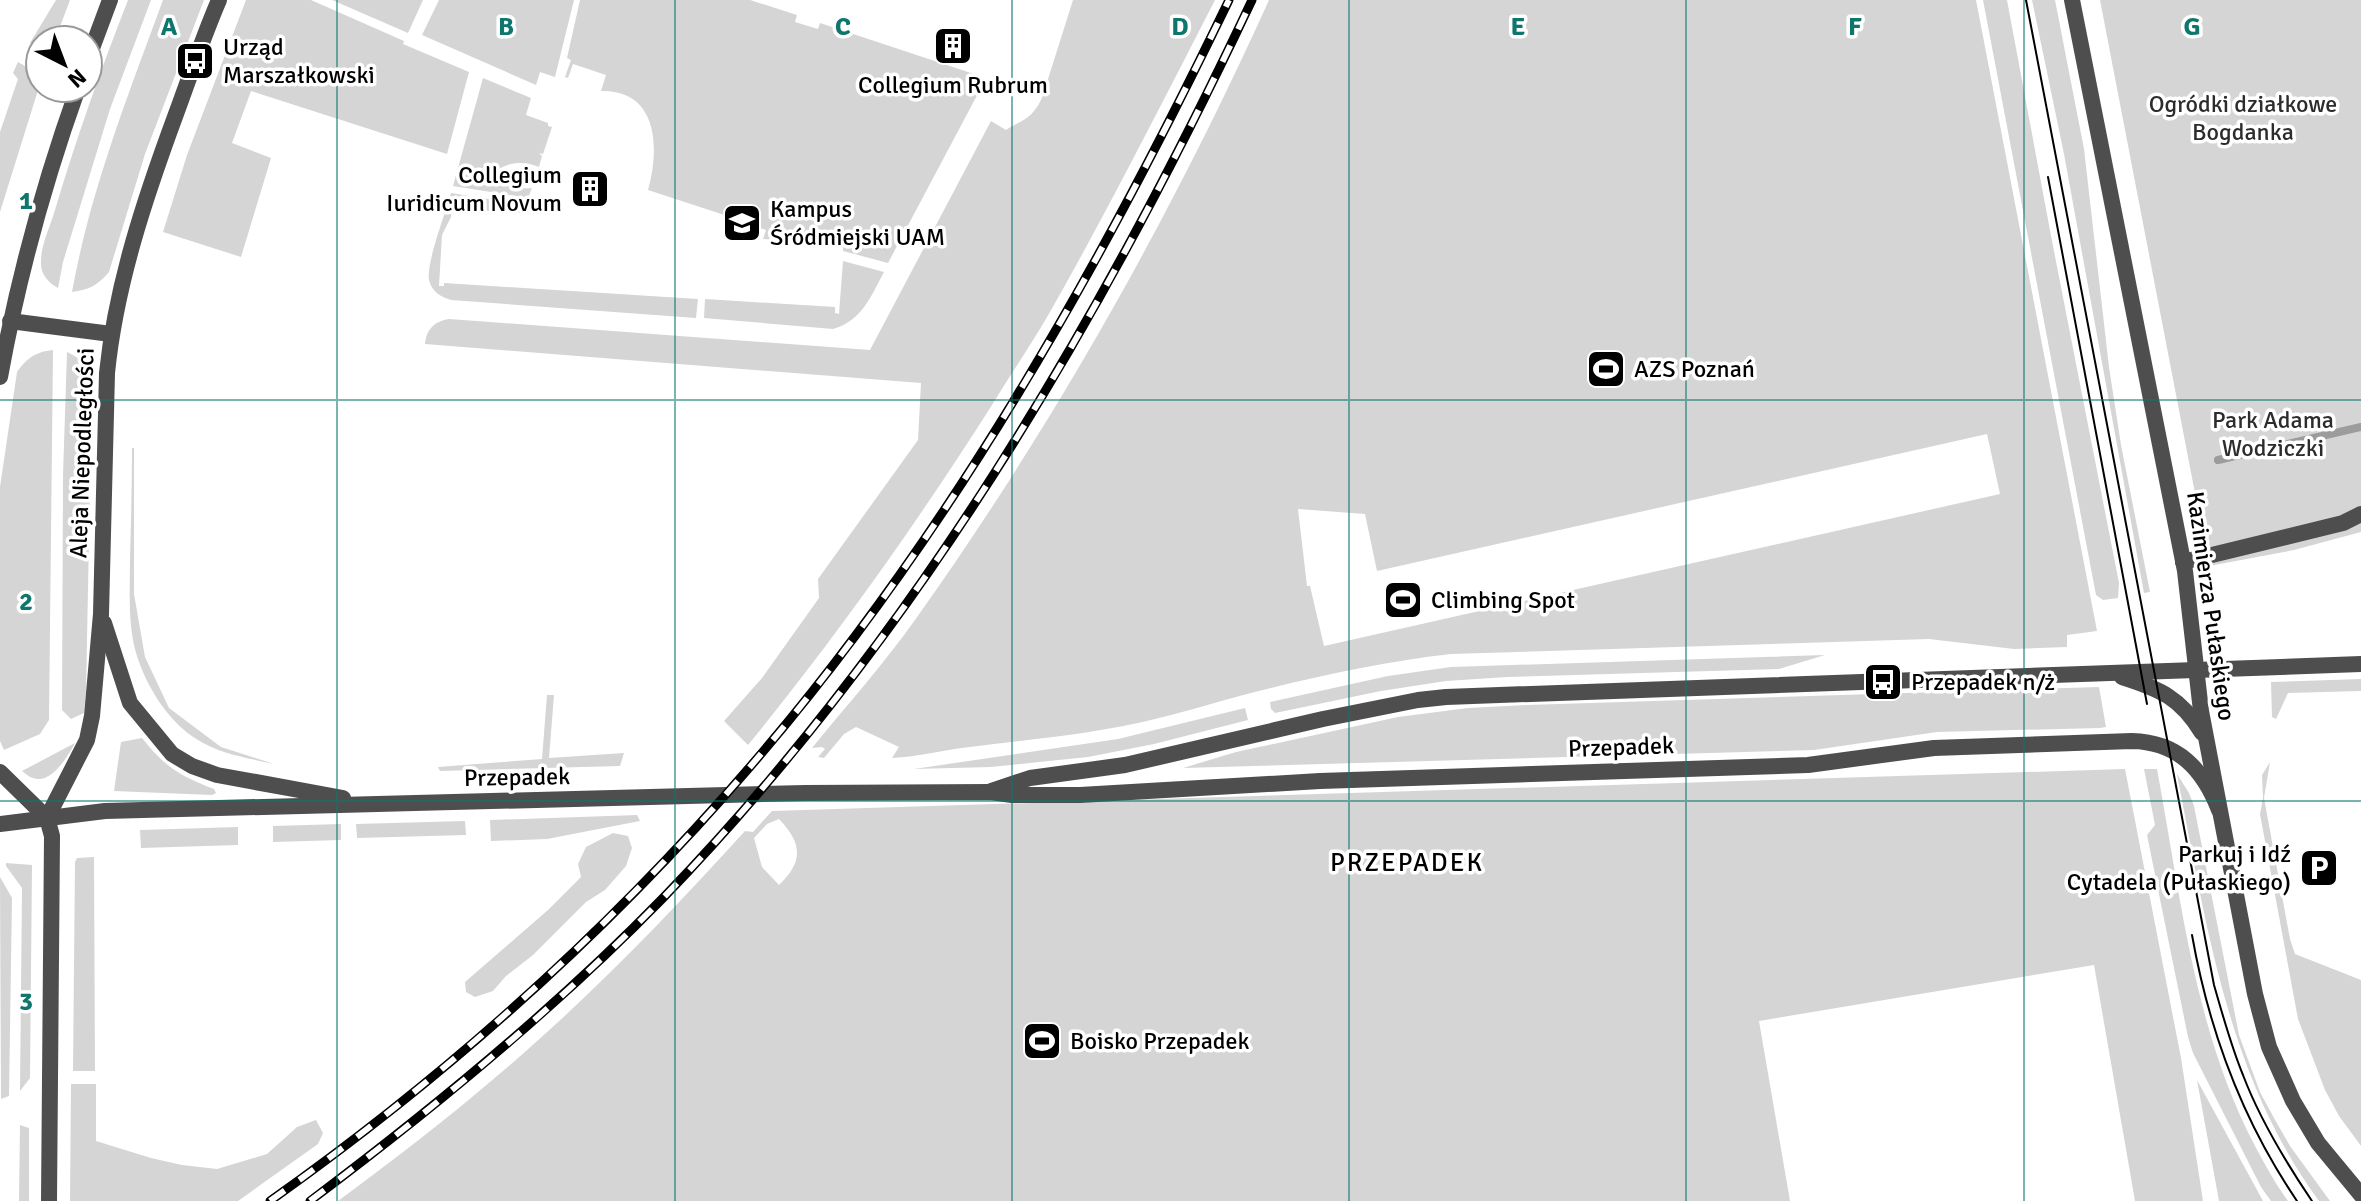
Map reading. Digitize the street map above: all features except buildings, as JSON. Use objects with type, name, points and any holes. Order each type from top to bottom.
[{"type":"street","points":[[101,24],[110,0]]},
{"type":"street","name":"Aleja Niepodległości","points":[[47,818],[87,740],[92,716],[101,614],[107,373],[111,334],[154,175],[219,0]]},
{"type":"street","name":"Kazimierza Pułaskiego","points":[[2072,0],[2183,562],[2206,740],[2251,976],[2269,1047],[2286,1088],[2328,1156],[2361,1195]]},
{"type":"street","points":[[0,377],[10,321],[45,188],[73,104]]},
{"type":"street","points":[[10,321],[111,334]]},
{"type":"street","points":[[2183,562],[2343,523],[2361,514]]},
{"type":"street","points":[[101,614],[130,703],[172,754],[192,766],[217,775],[386,805]]},
{"type":"street","name":"Przepadek","points":[[990,792],[1030,778],[1125,765],[1323,719],[1446,697],[2361,664]]},
{"type":"street","points":[[2109,673],[2166,693],[2189,715],[2206,740]]},
{"type":"street","name":"Przepadek","points":[[0,824],[115,811],[805,793],[1080,795],[1320,781],[1808,765],[1923,749],[2147,741],[2163,745],[2187,760],[2208,785],[2219,810]]},
{"type":"street","points":[[0,772],[47,818],[52,836],[49,1201]]},
{"type":"green space","points":[[56,0],[70,0],[61,24],[41,24]]},
{"type":"green space","points":[[128,0],[151,0],[110,109],[63,262],[58,288],[42,272],[41,257],[89,104],[104,104],[104,64]]},
{"type":"green space","points":[[163,0],[204,0],[145,154],[109,272],[93,286],[72,292],[99,181]]},
{"type":"green space","points":[[246,0],[311,0],[469,72],[447,154],[251,91],[232,143],[271,158],[241,257],[163,232],[187,155]]},
{"type":"green space","points":[[332,0],[423,0],[408,33]]},
{"type":"green space","points":[[439,0],[574,0],[555,77],[540,72],[536,85],[422,35]]},
{"type":"green space","points":[[580,0],[750,0],[797,15],[795,22],[818,29],[820,23],[980,76],[978,84],[982,86],[888,263],[843,251],[843,243],[763,239],[766,230],[758,226],[648,190],[654,156],[650,124],[644,111],[634,100],[620,93],[601,91],[606,75],[573,64],[568,78],[565,77],[571,60],[567,58]]},
{"type":"green space","points":[[1073,0],[1215,0],[1093,235],[1029,347],[875,579],[748,745],[724,721],[762,678],[819,598],[818,579],[918,440],[921,383],[425,344],[427,334],[436,324],[449,319],[870,350],[991,121],[1006,130],[1027,118],[1038,105]]},
{"type":"green space","name":"AZS Poznań","points":[[1269,0],[1976,0],[2097,631],[2067,635],[2067,647],[2014,649],[1929,639],[1451,654],[1335,673],[1110,729],[911,756],[892,758],[899,747],[856,727],[844,734],[824,758],[818,757],[825,749],[812,748],[915,620],[966,547],[1062,396],[1150,240]],"holes":[[[1987,434],[2000,494],[1324,646],[1310,586],[1307,586],[1298,509],[1365,514],[1377,571]]]},
{"type":"green space","points":[[1983,0],[2007,0],[2119,583],[2118,598],[2103,600],[2096,595]]},
{"type":"green space","points":[[2032,0],[2055,0],[2084,149],[2121,445],[2150,592],[2144,593],[2064,154]]},
{"type":"green space","name":"Ogródki działkowe Bogdanka","points":[[2100,0],[2361,0],[2361,532],[2294,550],[2209,566]]},
{"type":"green space","points":[[18,62],[24,65],[24,104],[34,104],[0,212],[0,132],[18,79],[13,73]]},
{"type":"green space","points":[[483,78],[531,98],[526,115],[552,127],[543,154],[539,153],[542,156],[539,167],[515,163],[493,173],[510,186],[532,188],[528,198],[453,186]]},
{"type":"green space","points":[[451,193],[526,205],[524,213],[452,209],[442,235],[439,286],[444,286],[444,283],[698,299],[696,318],[451,300],[444,297],[432,288],[429,272]]},
{"type":"green space","points":[[843,261],[884,272],[858,314],[843,325],[833,329],[704,318],[705,299],[835,307],[835,313],[839,314]]},
{"type":"green space","points":[[53,350],[49,720],[40,734],[4,750],[0,741],[0,487],[17,372],[32,356]]},
{"type":"green space","points":[[67,352],[85,365],[92,386],[86,691],[84,713],[71,719],[62,710]]},
{"type":"green space","points":[[132,448],[134,594],[145,657],[169,708],[221,747],[274,764],[234,755],[198,740],[166,711],[143,672],[134,645],[130,613]]},
{"type":"green space","points":[[1825,655],[1779,669],[1446,681],[1275,713],[1270,702],[1388,676],[1451,667]]},
{"type":"green space","points":[[2361,679],[2361,691],[2288,693],[2276,719],[2272,717],[2271,682]]},
{"type":"green space","points":[[2099,687],[2106,727],[2100,728],[1937,732],[1814,750],[1183,768],[1236,752],[1398,717],[1468,708]]},
{"type":"green space","points":[[547,695],[554,695],[549,758],[624,753],[620,766],[440,771],[438,767],[542,759]]},
{"type":"green space","points":[[1245,708],[1248,720],[1088,757],[991,767],[914,769],[1118,739]]},
{"type":"green space","points":[[142,738],[174,770],[214,789],[216,793],[114,791],[121,742]]},
{"type":"green space","points":[[75,743],[58,768],[46,777],[33,778],[22,771]]},
{"type":"green space","points":[[2270,762],[2264,798],[2295,954],[2361,980],[2361,1146],[2325,1090],[2298,1019],[2260,814],[2262,775]]},
{"type":"green space","points":[[2125,769],[2181,1058],[2203,1201],[2135,1201],[2094,965],[1759,1021],[1790,1201],[338,1201],[439,1124],[530,1047],[625,958],[745,831],[753,832],[772,811]],"holes":[[[779,819],[796,844],[796,860],[779,885],[762,867],[754,838],[767,824]]]},
{"type":"green space","points":[[2144,769],[2157,769],[2192,963],[2218,1058],[2256,1148],[2288,1201],[2271,1201],[2261,1187],[2193,1053],[2147,835],[2155,825]]},
{"type":"green space","points":[[2177,774],[2194,806],[2239,1035],[2260,1092],[2274,1118],[2330,1201],[2319,1201],[2288,1153],[2262,1102],[2241,1050],[2210,942]]},
{"type":"green space","points":[[637,815],[640,821],[547,839],[491,841],[490,820]]},
{"type":"green space","points":[[465,821],[466,835],[357,838],[356,824]]},
{"type":"green space","points":[[341,824],[341,840],[273,842],[273,826]]},
{"type":"green space","points":[[238,827],[238,845],[141,848],[140,830]]},
{"type":"green space","points":[[613,833],[628,836],[632,848],[626,866],[605,890],[586,902],[493,991],[475,997],[466,992],[465,982],[581,877],[578,864],[586,847]]},
{"type":"green space","points":[[94,857],[95,1071],[73,1071],[75,862],[77,858]]},
{"type":"green space","points":[[6,863],[32,865],[30,1078],[20,1091],[22,888]]},
{"type":"green space","points":[[0,877],[12,898],[9,1096],[1,1099]]},
{"type":"green space","points":[[2197,1080],[2263,1201],[2219,1201]]},
{"type":"green space","points":[[71,1084],[96,1084],[96,1141],[182,1165],[217,1169],[267,1154],[297,1127],[316,1120],[323,1133],[318,1144],[238,1201],[70,1201]]},
{"type":"green space","points":[[20,1125],[29,1128],[29,1201],[19,1201]]},
{"type":"waterway","points":[[2218,460],[2361,427]]},
{"type":"tram line","points":[[2026,0],[2214,985],[2235,1053],[2257,1108],[2312,1201]]},
{"type":"tram line","points":[[2048,177],[2147,704]]},
{"type":"tram line","points":[[2192,935],[2208,1006],[2230,1074],[2260,1139],[2297,1201]]},
{"type":"railway","points":[[270,1201],[336,1153],[464,1050],[586,940],[701,822],[826,674],[957,491],[1017,396],[1128,200],[1229,0]]},
{"type":"railway","points":[[310,1201],[492,1056],[622,939],[754,798],[839,694],[919,585],[994,473],[1065,358],[1131,241],[1252,0]]},
{"type":"place","name":"Collegium Rubrum","points":[[953,46]]},
{"type":"place","name":"Urząd Marszałkowski","points":[[195,61]]},
{"type":"place","name":"Collegium Iuridicum Novum","points":[[590,189]]},
{"type":"place","name":"Kampus Śródmiejski UAM","points":[[742,223]]},
{"type":"place","name":"AZS Poznań","points":[[1606,369]]},
{"type":"place","name":"Climbing Spot","points":[[1403,600]]},
{"type":"place","name":"Przepadek n/ż","points":[[1883,682]]},
{"type":"place","name":"Parkuj i Idź Cytadela (Pułaskiego)","points":[[2319,868]]},
{"type":"place","name":"Boisko Przepadek","points":[[1042,1041]]},
{"type":"district","name":"PRZEPADEK","points":[[1407,862]]},
{"type":"park label","name":"Park Adama Wodziczki","points":[[2273,434]]}]
